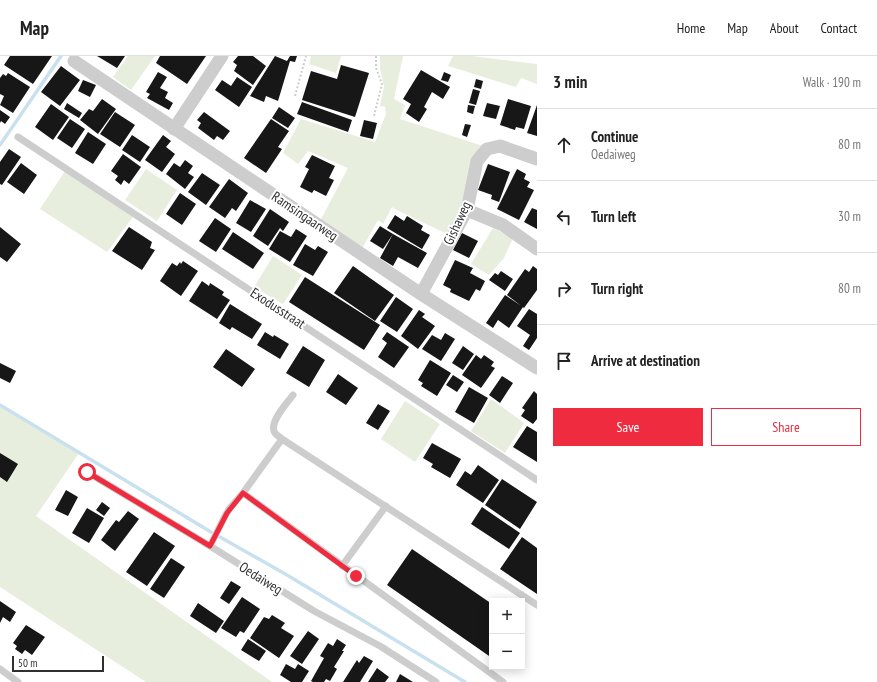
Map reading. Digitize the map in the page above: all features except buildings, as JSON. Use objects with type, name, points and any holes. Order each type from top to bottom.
[{"type":"street","points":[[174,129],[222,56]]},
{"type":"street","name":"Ramsingaarweg","points":[[74,61],[421,294],[537,368]]},
{"type":"street","name":"Gishaweg","points":[[421,294],[467,210],[477,161],[487,149],[500,146],[537,159]]},
{"type":"street","points":[[467,210],[503,225],[537,249]]},
{"type":"lane","name":"Exodusstraat","points":[[18,137],[537,480]]},
{"type":"lane","points":[[293,395],[275,420],[273,426],[274,433],[537,605]]},
{"type":"lane","points":[[210,546],[227,513],[282,439]]},
{"type":"lane","name":"Oedaiweg","points":[[87,472],[314,611],[380,646],[436,682]]},
{"type":"lane","points":[[243,493],[503,682]]},
{"type":"lane","points":[[342,566],[386,506]]},
{"type":"lane","points":[[0,669],[18,682]]},
{"type":"path","points":[[295,96],[306,56]]},
{"type":"path","points":[[374,116],[382,84],[376,68],[376,56]]},
{"type":"green space","points":[[128,56],[155,56],[131,90],[113,77]]},
{"type":"green space","points":[[311,56],[341,56],[336,73],[309,64]]},
{"type":"green space","points":[[380,56],[403,56],[394,99],[405,105],[400,119],[483,146],[462,208],[447,234],[392,207],[383,224],[378,220],[363,247],[320,221],[348,168],[308,151],[298,164],[283,153],[301,119],[375,142],[386,114],[385,107],[380,106],[384,86],[380,69]]},
{"type":"green space","points":[[453,56],[472,56],[537,64],[537,84],[521,78],[516,87],[448,66]]},
{"type":"green space","points":[[146,169],[177,190],[157,221],[125,200]]},
{"type":"green space","points":[[65,171],[133,217],[107,252],[40,209]]},
{"type":"green space","points":[[493,228],[513,238],[504,258],[489,275],[471,264]]},
{"type":"green space","points":[[273,256],[302,275],[283,304],[254,287]]},
{"type":"green space","points":[[491,399],[524,423],[505,453],[471,431]]},
{"type":"green space","points":[[405,401],[440,424],[415,462],[381,439]]},
{"type":"green space","points":[[0,405],[79,453],[36,516],[272,682],[146,682],[0,587]]},
{"type":"waterway","points":[[0,145],[61,56]]},
{"type":"waterway","points":[[0,405],[211,532]]},
{"type":"waterway","points":[[220,537],[287,575],[465,682]]},
{"type":"route","points":[[87,472],[210,546],[229,509],[243,493],[356,576]]}]
